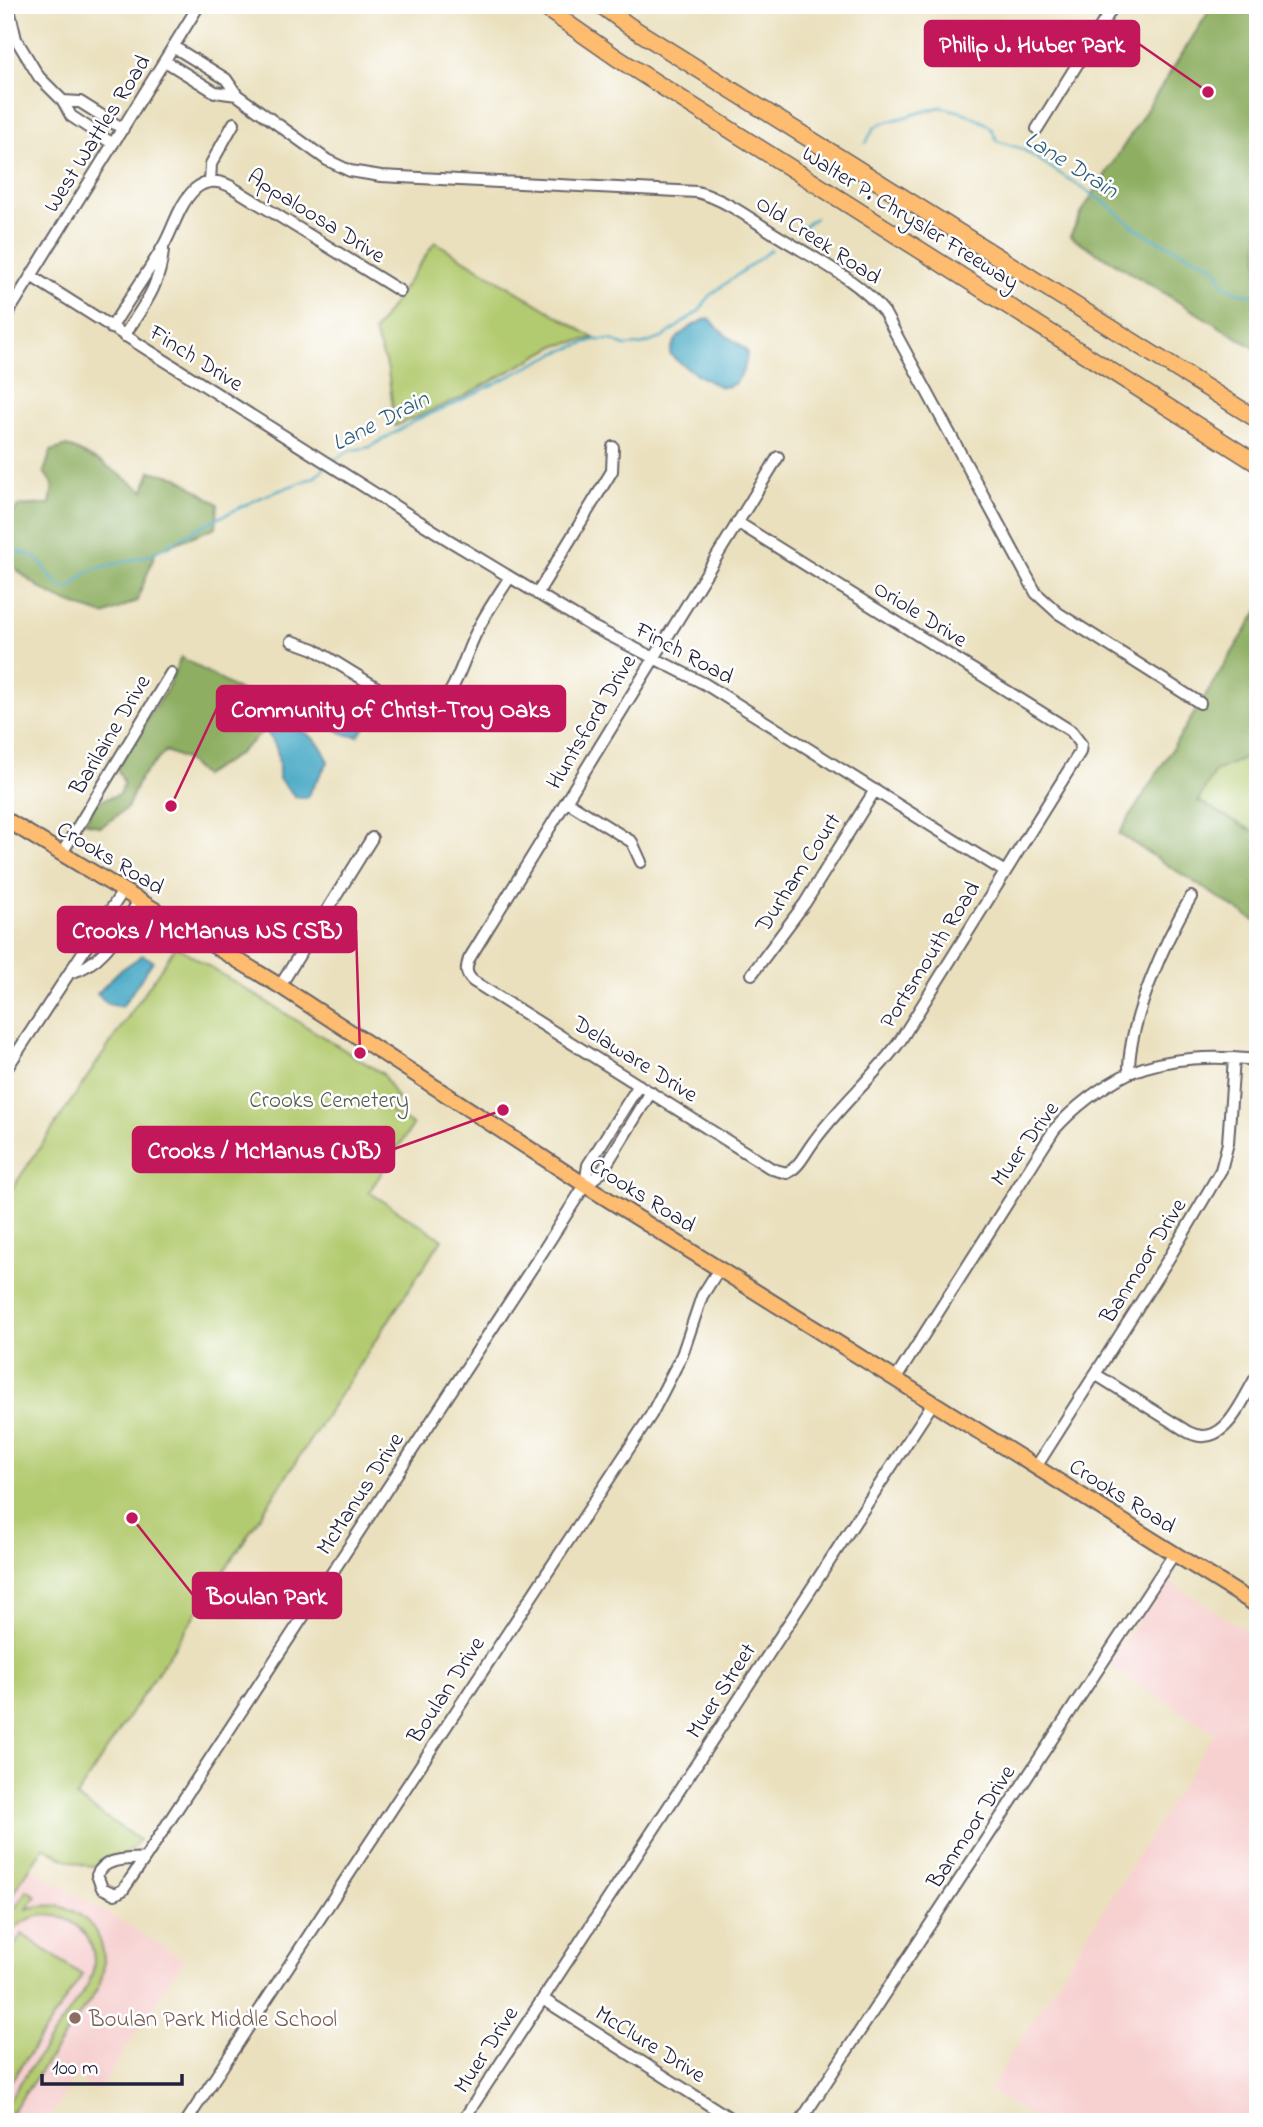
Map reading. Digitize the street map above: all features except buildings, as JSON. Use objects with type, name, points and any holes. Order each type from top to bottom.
[{"type":"highway","name":"Walter P. Chrysler Freeway","points":[[541,5],[629,65],[1258,464]]},
{"type":"highway","name":"Walter P. Chrysler Freeway","points":[[601,5],[1258,420]]},
{"type":"main road","name":"Crooks Road","points":[[5,819],[280,986],[585,1185],[1258,1606]]},
{"type":"street","points":[[8,5],[16,39],[39,77],[63,101],[71,116],[113,144]]},
{"type":"street","name":"West Wattles Road","points":[[5,318],[199,5]]},
{"type":"street","points":[[1037,129],[1114,5]]},
{"type":"street","name":"Old Creek Road","points":[[174,47],[226,79],[237,95],[317,153],[350,171],[381,176],[697,192],[724,202],[812,257],[863,291],[884,312],[1036,593],[1058,613],[1200,703]]},
{"type":"street","name":"Old Creek Road","points":[[165,61],[215,92],[237,95]]},
{"type":"street","points":[[63,101],[80,102],[123,129]]},
{"type":"street","points":[[111,328],[163,248],[171,228],[191,194],[202,184],[210,182],[211,164],[234,123]]},
{"type":"street","name":"Appaloosa Drive","points":[[210,182],[221,182],[230,186],[400,292]]},
{"type":"street","points":[[124,336],[155,288],[163,248]]},
{"type":"street","name":"Finch Drive","points":[[32,276],[342,473]]},
{"type":"street","points":[[537,594],[612,471],[614,447]]},
{"type":"street","name":"Huntsford Drive","points":[[467,972],[469,959],[778,457]]},
{"type":"street","name":"Finch Road","points":[[342,473],[537,594],[652,658],[705,684],[1005,872]]},
{"type":"street","name":"Oriole Drive","points":[[737,522],[1071,732],[1080,741]]},
{"type":"street","points":[[292,641],[314,649],[415,711],[430,713],[441,704],[467,659],[477,630],[510,577]]},
{"type":"street","name":"Barilaine Drive","points":[[62,853],[171,673]]},
{"type":"street","name":"Portsmouth Road","points":[[787,1173],[797,1166],[834,1115],[900,1041],[1080,752],[1080,741]]},
{"type":"street","name":"Durham Court","points":[[752,974],[805,903],[875,790]]},
{"type":"street","points":[[566,801],[632,842],[641,862]]},
{"type":"street","points":[[280,986],[372,838]]},
{"type":"street","points":[[5,1071],[123,891]]},
{"type":"street","points":[[1129,1073],[1131,1049],[1147,993],[1162,954],[1191,897]]},
{"type":"street","points":[[70,974],[85,970],[99,958],[139,901]]},
{"type":"street","name":"Delaware Drive","points":[[467,972],[473,981],[776,1171],[787,1173]]},
{"type":"street","name":"Banmoor Drive","points":[[1036,1467],[1176,1247],[1221,1170],[1228,1143],[1234,1058]]},
{"type":"street","name":"Muer Drive","points":[[895,1380],[1054,1130],[1082,1101],[1104,1086],[1142,1068],[1188,1059],[1258,1060]]},
{"type":"street","points":[[585,1185],[588,1165],[639,1085]]},
{"type":"street","points":[[585,1185],[601,1173],[651,1092]]},
{"type":"street","name":"McManus Drive","points":[[145,1858],[585,1185]]},
{"type":"street","name":"Boulan Drive","points":[[188,2118],[650,1415],[682,1356],[702,1296],[719,1269]]},
{"type":"street","points":[[1095,1374],[1188,1433],[1203,1438],[1212,1437],[1226,1426],[1258,1374]]},
{"type":"street","name":"Muer Street","points":[[542,1999],[933,1403]]},
{"type":"street","name":"Banmoor Drive","points":[[800,2122],[1174,1554]]},
{"type":"street","name":"Muer Drive","points":[[462,2122],[542,1999]]},
{"type":"street","name":"McClure Drive","points":[[542,1999],[736,2122]]},
{"type":"street","points":[[188,2118],[201,2122]]},
{"type":"shaded area","points":[[1165,1579],[1258,1638],[1258,2122],[1040,2122],[989,2090],[1215,1733],[1109,1665]]},
{"type":"shaded area","name":"Boulan Park Middle School","points":[[29,1867],[184,1959],[98,2091],[76,2077],[47,2122],[5,2122],[5,1904]]},
{"type":"green space","points":[[1213,5],[1258,5],[1258,350],[1070,236],[1083,210]]},
{"type":"green space","points":[[435,242],[594,338],[555,346],[461,398],[395,426],[388,370],[374,332]]},
{"type":"green space","points":[[67,446],[101,462],[144,491],[150,471],[177,477],[218,504],[216,527],[156,551],[137,601],[104,615],[52,595],[5,560],[5,527],[18,506],[50,504],[53,485],[44,472],[51,451]]},
{"type":"green space","points":[[1258,611],[1258,737],[1244,758],[1215,771],[1198,801],[1258,834],[1258,923],[1119,834]]},
{"type":"green space","points":[[181,657],[285,717],[271,725],[237,755],[203,776],[185,759],[166,751],[140,778],[127,808],[101,827],[85,822],[96,802],[120,794],[124,783],[117,768],[167,689]]},
{"type":"green space","points":[[1258,737],[1258,834],[1198,801],[1215,771],[1244,758]]},
{"type":"green space","name":"Crooks Cemetery","points":[[176,946],[383,1074],[398,1100],[391,1112],[413,1125],[369,1192],[442,1239],[76,1797],[139,1840],[116,1860],[93,1866],[69,1861],[44,1847],[5,1904],[5,1199]]},
{"type":"green space","points":[[27,1890],[36,1896],[27,1909],[47,1905],[80,1915],[92,1926],[104,1957],[102,1975],[95,1993],[5,2122],[5,2105],[87,1986],[94,1966],[92,1948],[84,1933],[71,1922],[55,1916],[37,1917],[20,1924],[5,1940],[5,1923]]},
{"type":"green space","points":[[22,1934],[82,1975],[5,2090],[5,1960]]},
{"type":"water","points":[[709,318],[747,352],[741,375],[729,386],[723,387],[703,378],[670,354],[679,336]]},
{"type":"water","points":[[350,701],[366,707],[372,713],[369,722],[358,736],[341,732],[334,728],[329,720],[339,705]]},
{"type":"water","points":[[287,724],[317,742],[328,762],[306,798],[296,797],[279,779],[276,748],[266,732],[275,726]]},
{"type":"water","points":[[143,955],[153,961],[122,1007],[108,1004],[97,994],[118,972]]},
{"type":"waterway","name":"Lane Drain","points":[[866,143],[874,128],[880,124],[940,107],[962,112],[985,123],[992,129],[997,141],[1022,149],[1107,204],[1152,238],[1212,265],[1219,273],[1222,283],[1235,291],[1258,297]]},
{"type":"waterway","name":"Lane Drain","points":[[799,230],[815,218]]},
{"type":"waterway","name":"Lane Drain","points":[[333,461],[349,451],[370,447],[418,419],[556,353],[594,340],[611,340],[625,346],[641,345],[662,338],[700,310],[709,296],[771,250]]},
{"type":"waterway","name":"Lane Drain","points":[[5,547],[34,557],[54,581],[69,589],[90,570],[148,556],[262,497],[315,477],[325,467]]},
{"type":"place","name":"Philip J. Huber Park","points":[[1208,92]]},
{"type":"place","name":"Community of Christ-Troy Oaks","points":[[171,806]]},
{"type":"place","name":"Crooks / McManus NS (SB)","points":[[360,1053]]},
{"type":"place","name":"Crooks / McManus (NB)","points":[[503,1110]]},
{"type":"place","name":"Boulan Park","points":[[132,1518]]},
{"type":"place","name":"Boulan Park Middle School","points":[[75,2018]]}]
